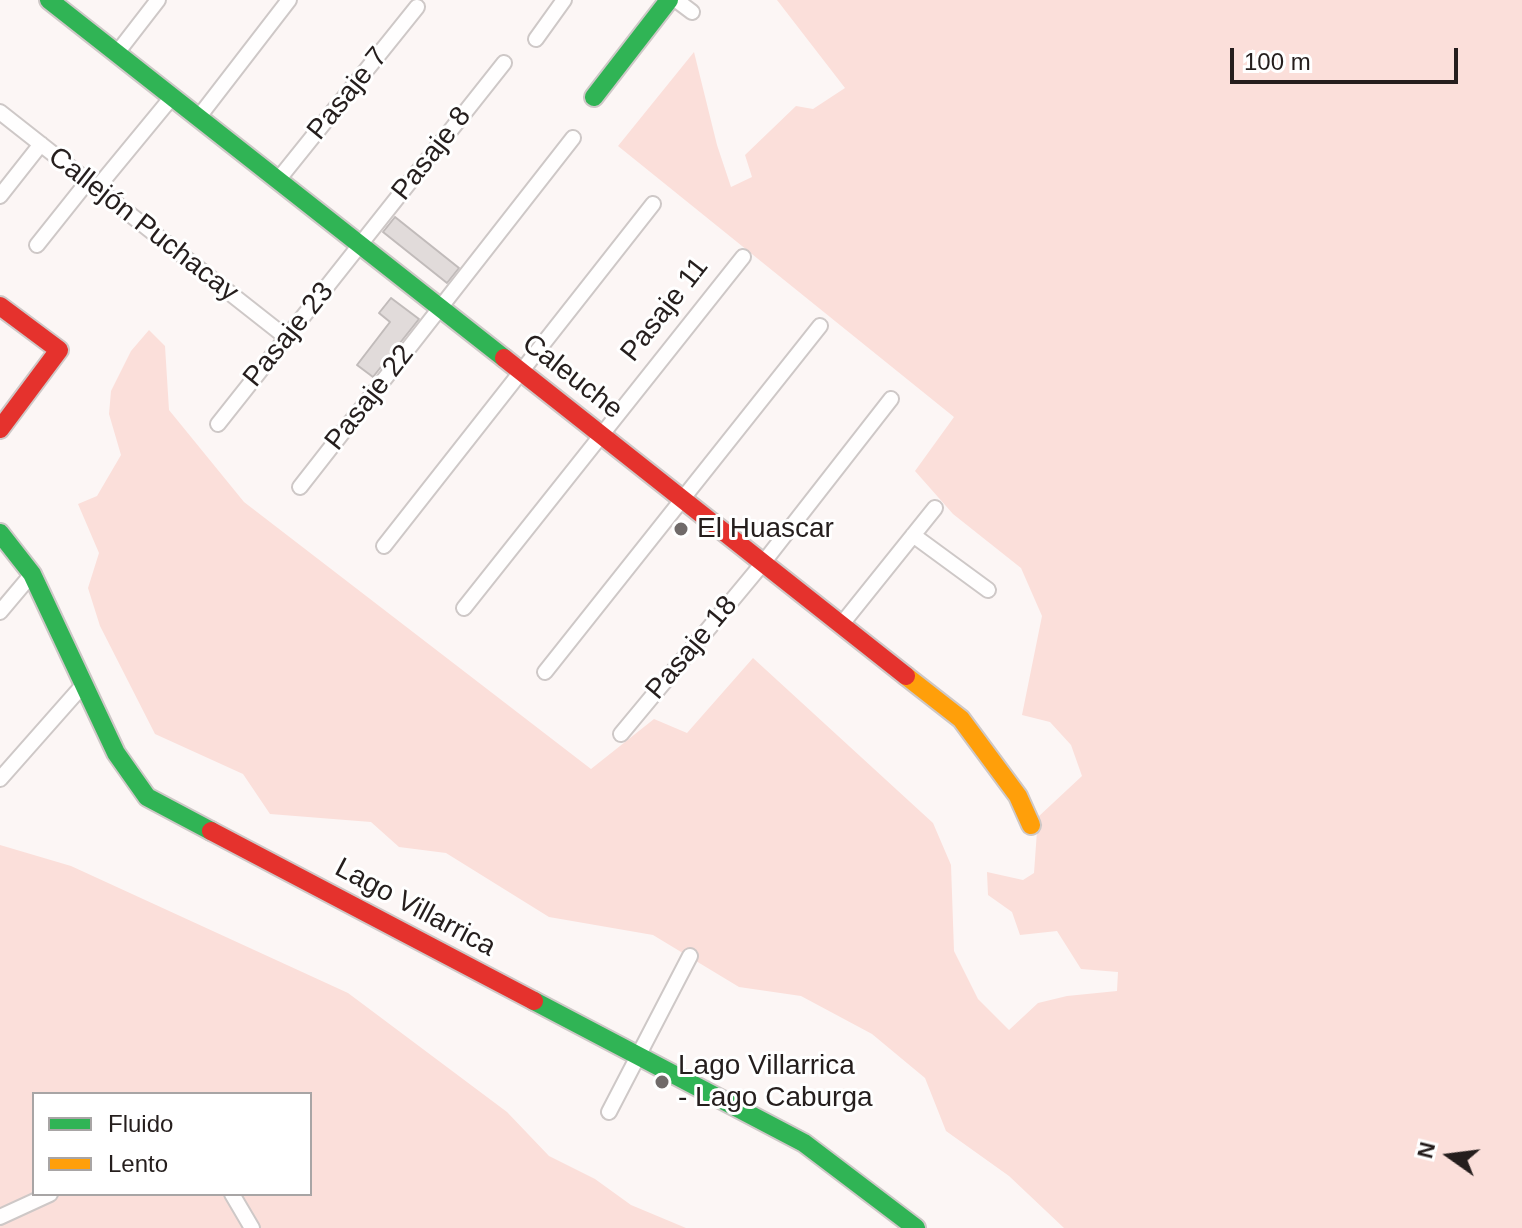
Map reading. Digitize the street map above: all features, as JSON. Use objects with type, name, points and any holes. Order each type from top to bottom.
[{"type":"street","name":"Caleuche","points":[[49,0],[961,719],[1018,796],[1031,825]]},
{"type":"street","points":[[117,53],[158,0]]},
{"type":"street","points":[[198,118],[289,0]]},
{"type":"street","points":[[536,39],[564,0]]},
{"type":"street","points":[[594,97],[669,0]]},
{"type":"street","points":[[676,0],[692,12]]},
{"type":"street","name":"Pasaje 7","points":[[278,180],[417,7]]},
{"type":"street","name":"Pasaje 8","points":[[360,245],[504,63]]},
{"type":"street","points":[[37,245],[172,97]]},
{"type":"street","name":"Callejón Puchacay","points":[[0,112],[287,338]]},
{"type":"street","name":"Pasaje 22","points":[[300,487],[573,138]]},
{"type":"street","points":[[0,196],[41,144]]},
{"type":"street","points":[[384,546],[653,204]]},
{"type":"street","name":"Pasaje 23","points":[[218,424],[360,245]]},
{"type":"street","name":"Pasaje 11","points":[[464,608],[743,257]]},
{"type":"street","points":[[0,306],[59,350],[0,429]]},
{"type":"street","points":[[545,672],[820,326]]},
{"type":"street","name":"Pasaje 18","points":[[621,734],[763,563],[891,399]]},
{"type":"street","points":[[841,625],[935,508]]},
{"type":"street","name":"Lago Villarrica","points":[[0,533],[32,574],[128,772],[138,787],[159,806],[804,1143],[916,1228]]},
{"type":"street","points":[[913,535],[988,590]]},
{"type":"street","points":[[0,612],[32,574]]},
{"type":"street","points":[[0,779],[84,684]]},
{"type":"street","points":[[609,1112],[690,956]]},
{"type":"street","points":[[0,1217],[46,1196]]},
{"type":"street","points":[[233,1196],[252,1228]]},
{"type":"shaded area","points":[[777,0],[1522,0],[1522,1228],[1064,1228],[1009,1176],[946,1131],[925,1078],[872,1034],[801,996],[739,987],[653,935],[549,917],[446,853],[399,847],[371,822],[270,814],[243,774],[155,734],[100,626],[88,588],[99,553],[78,504],[97,496],[121,455],[109,414],[111,391],[131,351],[149,330],[165,346],[169,410],[244,502],[591,769],[654,719],[687,733],[753,658],[933,823],[951,865],[954,951],[978,999],[1009,1030],[1038,1003],[1067,996],[1117,991],[1118,972],[1081,969],[1057,931],[1020,935],[1012,912],[988,895],[987,872],[1023,880],[1034,873],[1038,817],[1082,776],[1071,745],[1050,722],[1022,715],[1042,616],[1021,568],[953,514],[915,471],[954,417],[618,146],[694,52],[717,145],[731,187],[752,177],[745,155],[796,106],[813,109],[845,88]]},
{"type":"shaded area","points":[[0,845],[71,866],[348,993],[507,1112],[549,1156],[595,1179],[631,1205],[686,1228],[0,1228]]},
{"type":"building","points":[[395,217],[459,268],[447,283],[383,232]]},
{"type":"building","points":[[391,298],[419,319],[373,377],[357,365],[390,322],[379,313]]},
{"type":"traffic: fast","points":[[49,0],[504,358]]},
{"type":"traffic: fast","points":[[594,97],[669,0]]},
{"type":"traffic: fast","points":[[0,533],[32,574],[116,753],[147,797],[211,831]]},
{"type":"traffic: fast","points":[[534,1001],[804,1143],[916,1228]]},
{"type":"traffic: slow","points":[[906,676],[961,719],[1018,796],[1031,825]]},
{"type":"traffic: jam","points":[[0,306],[59,350],[0,429]]},
{"type":"traffic: jam","points":[[504,358],[906,676]]},
{"type":"traffic: jam","points":[[211,831],[534,1001]]},
{"type":"place","name":"El Huascar","points":[[681,529]]},
{"type":"place","name":"Lago Villarrica - Lago Caburga","points":[[662,1082]]}]
